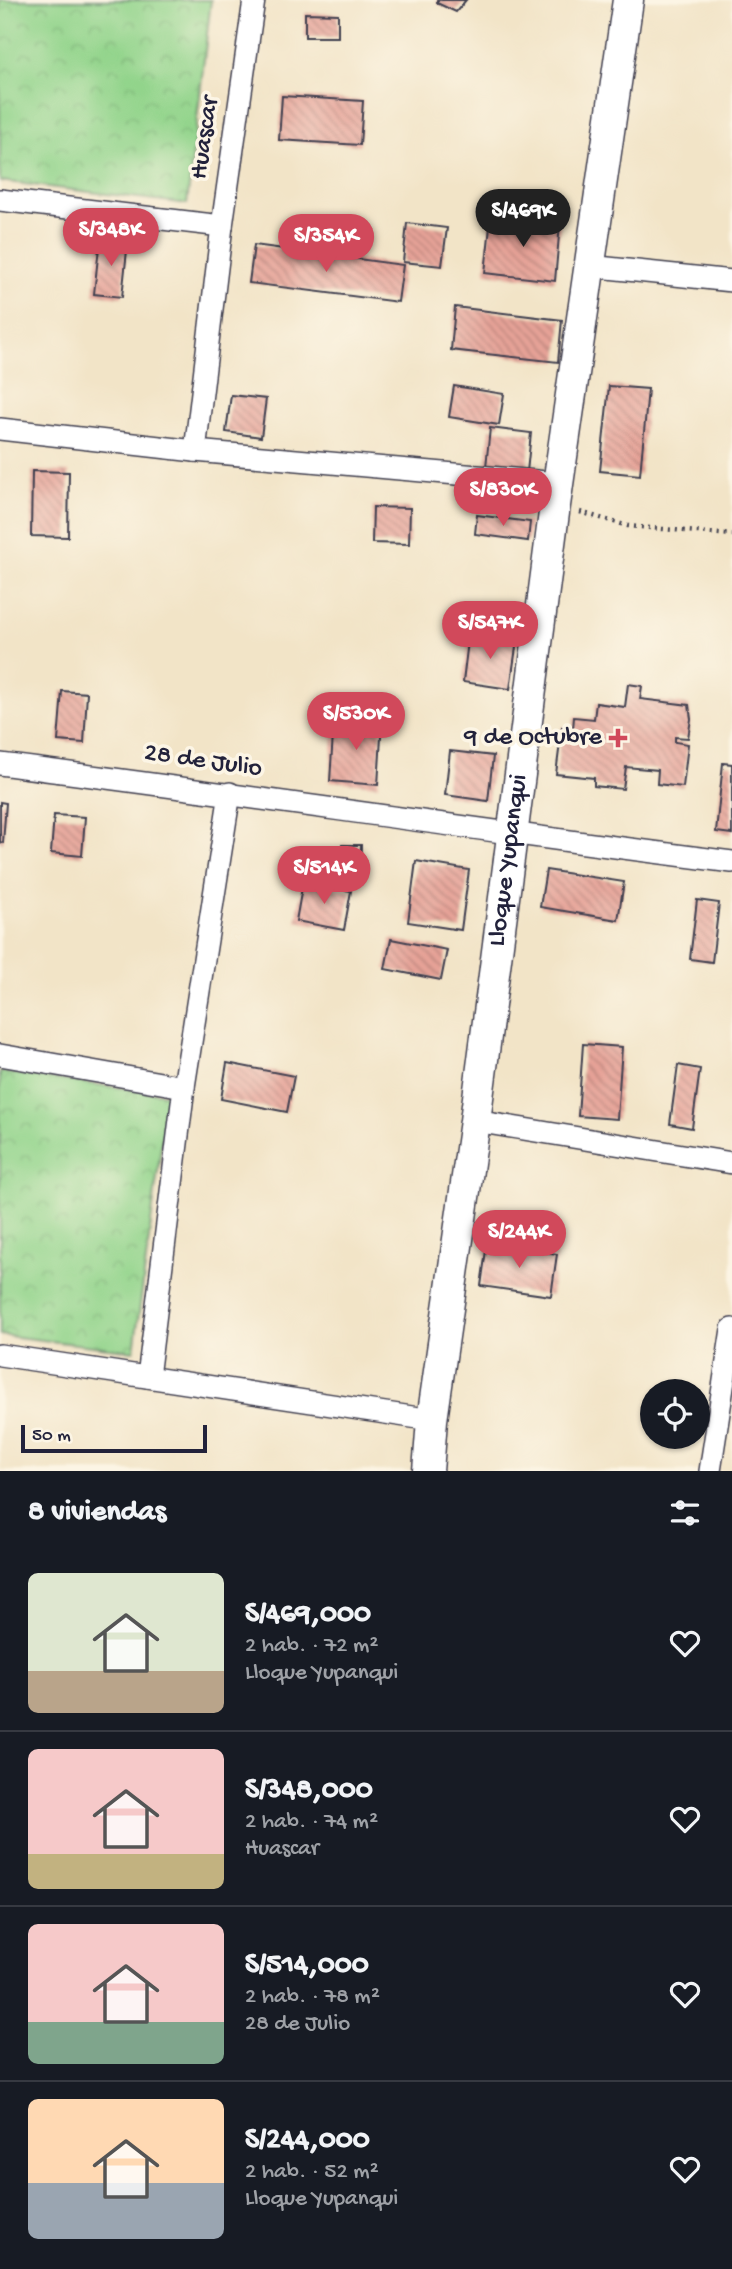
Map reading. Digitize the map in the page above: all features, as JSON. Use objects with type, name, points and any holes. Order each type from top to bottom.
[{"type":"street","name":"Huascar","points":[[195,450],[222,226],[254,0]]},
{"type":"street","name":"Lloque Yupanqui","points":[[428,1471],[432,1420],[475,1122],[557,494],[628,0]]},
{"type":"street","points":[[0,200],[222,226]]},
{"type":"street","points":[[589,266],[732,281]]},
{"type":"street","points":[[0,429],[557,494]]},
{"type":"street","name":"28 de Julio","points":[[0,764],[230,793],[512,835],[732,862]]},
{"type":"street","points":[[148,1377],[184,1087],[230,793]]},
{"type":"street","points":[[0,1055],[184,1087]]},
{"type":"street","points":[[475,1122],[732,1163]]},
{"type":"street","points":[[710,1471],[723,1443],[732,1329]]},
{"type":"street","points":[[0,1355],[432,1420]]},
{"type":"path","points":[[557,494],[628,526],[732,535]]},
{"type":"green space","points":[[0,0],[211,0],[187,204],[0,181]]},
{"type":"green space","points":[[0,1072],[168,1094],[134,1351],[0,1335]]},
{"type":"building","points":[[437,0],[466,0],[456,12],[437,3]]},
{"type":"building","points":[[305,13],[338,14],[338,37],[305,37]]},
{"type":"building","points":[[282,96],[363,101],[360,145],[279,140]]},
{"type":"building","points":[[491,217],[560,224],[555,281],[485,273]]},
{"type":"building","points":[[407,223],[447,228],[442,266],[403,262]]},
{"type":"building","points":[[100,238],[128,241],[122,297],[94,294]]},
{"type":"building","points":[[254,245],[403,265],[398,302],[249,283]]},
{"type":"building","points":[[455,307],[562,320],[558,362],[451,350]]},
{"type":"building","points":[[454,386],[504,394],[499,425],[449,417]]},
{"type":"building","points":[[609,386],[648,389],[640,475],[600,471]]},
{"type":"building","points":[[231,395],[266,399],[261,437],[226,432]]},
{"type":"building","points":[[490,428],[531,433],[527,472],[486,467]]},
{"type":"building","points":[[32,471],[69,472],[68,537],[31,536]]},
{"type":"building","points":[[373,507],[410,508],[409,544],[372,543]]},
{"type":"building","points":[[477,515],[530,522],[528,541],[475,534]]},
{"type":"building","points":[[469,633],[517,640],[510,689],[463,682]]},
{"type":"building","name":"9 de Octubre","points":[[628,684],[642,686],[640,699],[689,705],[691,719],[688,738],[675,737],[675,742],[688,744],[683,787],[657,784],[658,770],[626,767],[623,789],[594,786],[594,778],[556,774],[562,727],[573,729],[574,717],[594,719],[596,703],[625,707]]},
{"type":"building","points":[[62,691],[87,693],[84,743],[58,741]]},
{"type":"building","points":[[334,719],[382,721],[378,785],[330,781]]},
{"type":"building","points":[[450,751],[493,756],[488,801],[445,795]]},
{"type":"building","points":[[723,763],[732,764],[732,834],[716,832]]},
{"type":"building","points":[[0,802],[6,803],[3,843],[0,842]]},
{"type":"building","points":[[54,815],[85,817],[82,856],[51,853]]},
{"type":"building","points":[[342,845],[361,845],[360,884],[341,884]]},
{"type":"building","points":[[416,861],[469,870],[461,930],[408,922]]},
{"type":"building","points":[[546,870],[624,882],[618,920],[540,907]]},
{"type":"building","points":[[303,882],[351,891],[344,930],[296,921]]},
{"type":"building","points":[[697,900],[719,903],[712,962],[690,959]]},
{"type":"building","points":[[391,939],[447,950],[441,980],[385,969]]},
{"type":"building","points":[[583,1044],[622,1047],[617,1119],[578,1116]]},
{"type":"building","points":[[227,1063],[294,1076],[287,1112],[221,1099]]},
{"type":"building","points":[[678,1065],[700,1069],[692,1128],[670,1124]]},
{"type":"building","points":[[487,1243],[557,1254],[551,1296],[481,1286]]},
{"type":"place","name":"9 de Octubre","points":[[618,738]]}]
